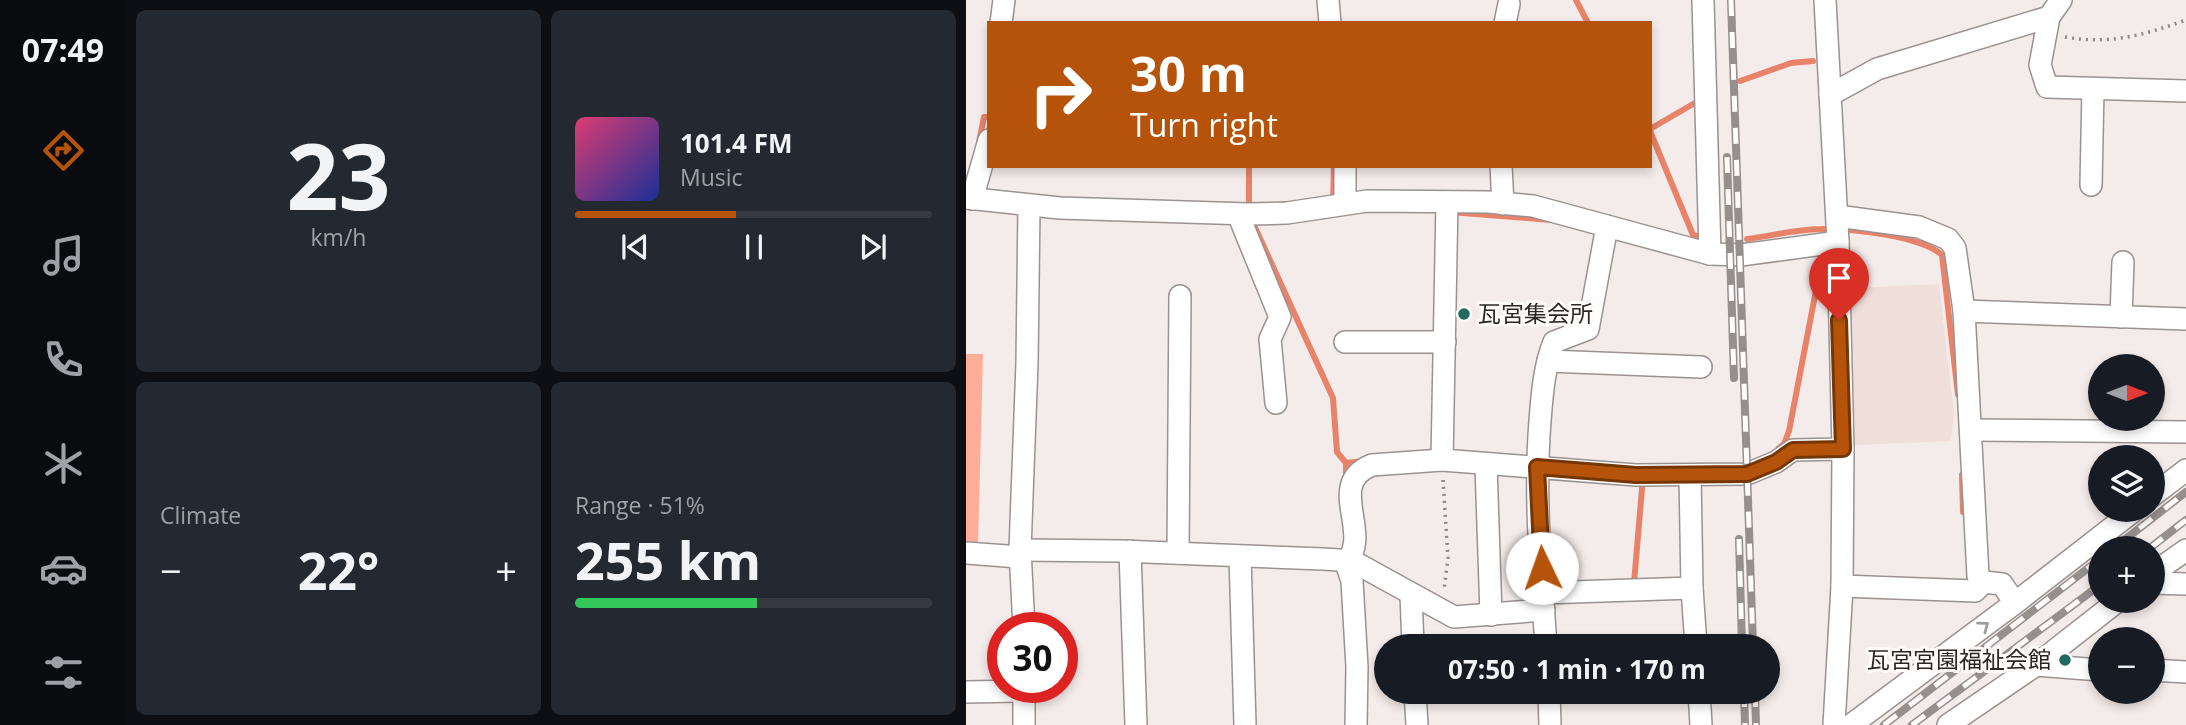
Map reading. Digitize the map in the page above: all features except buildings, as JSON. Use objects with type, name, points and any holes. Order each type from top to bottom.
[{"type":"street","points":[[1001,21],[1004,0]]},
{"type":"street","points":[[1328,0],[1330,21]]},
{"type":"street","points":[[1703,0],[1710,254]]},
{"type":"street","points":[[1825,0],[1837,230],[1843,449],[1842,586],[1833,725]]},
{"type":"street","points":[[1830,95],[1877,69],[2052,16]]},
{"type":"street","points":[[2052,16],[2040,65],[2047,87],[2186,91]]},
{"type":"street","points":[[2091,185],[2094,89]]},
{"type":"street","points":[[987,147],[969,198],[1028,206],[1238,214],[1287,213],[1345,203],[1447,202],[1533,206],[1710,254],[1741,255],[1837,230],[1919,227],[1948,239],[1955,248],[1964,311],[1978,576],[1984,582],[2002,584],[2015,603]]},
{"type":"street","points":[[1345,168],[1345,203]]},
{"type":"street","points":[[1501,168],[1503,204]]},
{"type":"street","points":[[1442,460],[1447,202]]},
{"type":"street","points":[[1023,612],[1020,553],[1027,363],[1028,206]]},
{"type":"street","points":[[1238,214],[1280,317],[1270,339],[1276,403]]},
{"type":"street","points":[[1545,634],[1537,467],[1548,361],[1554,342],[1588,329],[1607,226]]},
{"type":"street","points":[[2121,317],[2123,262]]},
{"type":"street","points":[[1178,553],[1170,441],[1172,330],[1180,296]]},
{"type":"street","points":[[1964,311],[2186,319]]},
{"type":"street","points":[[1345,342],[1445,342]]},
{"type":"street","points":[[1548,361],[1702,367]]},
{"type":"street","points":[[1971,436],[2186,432]]},
{"type":"street","points":[[1346,563],[1355,550],[1351,488],[1355,477],[1372,466],[1442,460],[1626,474],[1747,474],[1776,462],[1793,450],[1843,449]]},
{"type":"street","points":[[1486,465],[1491,615]]},
{"type":"street","points":[[2165,486],[2186,470]]},
{"type":"street","points":[[1690,475],[1695,634]]},
{"type":"street","points":[[1851,725],[2119,522]]},
{"type":"street","points":[[2165,565],[2186,550]]},
{"type":"street","points":[[1130,551],[1136,725]]},
{"type":"street","points":[[966,553],[1130,551],[1339,560],[1356,563],[1454,617],[1491,615],[1543,601],[1692,588]]},
{"type":"street","points":[[1240,556],[1245,725]]},
{"type":"street","points":[[1346,563],[1352,581],[1356,642],[1356,725]]},
{"type":"street","points":[[1842,586],[1975,591],[1984,582]]},
{"type":"street","points":[[2165,583],[2186,584]]},
{"type":"street","points":[[1411,594],[1413,634]]},
{"type":"street","points":[[1948,725],[2036,665],[2102,613]]},
{"type":"street","points":[[2036,665],[2088,669]]},
{"type":"street","points":[[2165,671],[2186,672]]},
{"type":"street","points":[[966,692],[987,691]]},
{"type":"street","points":[[1024,703],[1024,725]]},
{"type":"street","points":[[1416,704],[1417,725]]},
{"type":"street","points":[[1549,704],[1550,725]]},
{"type":"street","points":[[1700,704],[1701,725]]},
{"type":"path","points":[[2052,16],[2092,40],[2118,40],[2186,20]]},
{"type":"path","points":[[1442,460],[1448,558],[1444,590]]},
{"type":"shaded area","points":[[1939,284],[1954,414],[1951,441],[1855,445],[1851,288]]},
{"type":"shaded area","points":[[966,354],[983,354],[978,545],[966,544]]},
{"type":"waterway","points":[[1576,0],[1587,21]]},
{"type":"waterway","points":[[1740,81],[1791,63],[1813,61]]},
{"type":"waterway","points":[[1652,128],[1700,100]]},
{"type":"waterway","points":[[979,142],[984,117],[987,117]]},
{"type":"waterway","points":[[1652,136],[1693,235],[1704,238]]},
{"type":"waterway","points":[[1249,168],[1249,206],[1253,223],[1333,398],[1337,452],[1346,463]]},
{"type":"waterway","points":[[1333,203],[1334,168]]},
{"type":"waterway","points":[[1450,212],[1551,220]]},
{"type":"waterway","points":[[1747,239],[1813,229],[1850,230],[1902,238],[1932,248],[1942,255],[1958,395]]},
{"type":"waterway","points":[[1779,448],[1784,444],[1789,431],[1823,254]]},
{"type":"waterway","points":[[1346,483],[1346,463],[1364,461]]},
{"type":"waterway","points":[[1962,475],[1963,512]]},
{"type":"waterway","points":[[1632,583],[1643,477]]},
{"type":"railway","points":[[1731,0],[1753,634]]},
{"type":"railway","points":[[1727,157],[1734,378]]},
{"type":"railway","points":[[2129,536],[2186,492]]},
{"type":"railway","points":[[2165,536],[2186,520]]},
{"type":"railway","points":[[1739,539],[1742,634]]},
{"type":"railway","points":[[1884,725],[2088,568]]},
{"type":"railway","points":[[1912,725],[2088,594]]},
{"type":"railway","points":[[1744,704],[1745,725]]},
{"type":"railway","points":[[1755,704],[1756,725]]},
{"type":"place","name":"瓦宮集会所","points":[[1464,314]]},
{"type":"place","name":"瓦宮宮園福祉会館","points":[[2065,660]]},
{"type":"route","points":[[1542,568],[1537,467],[1636,475],[1747,474],[1776,462],[1793,450],[1843,449],[1839,320]]}]
